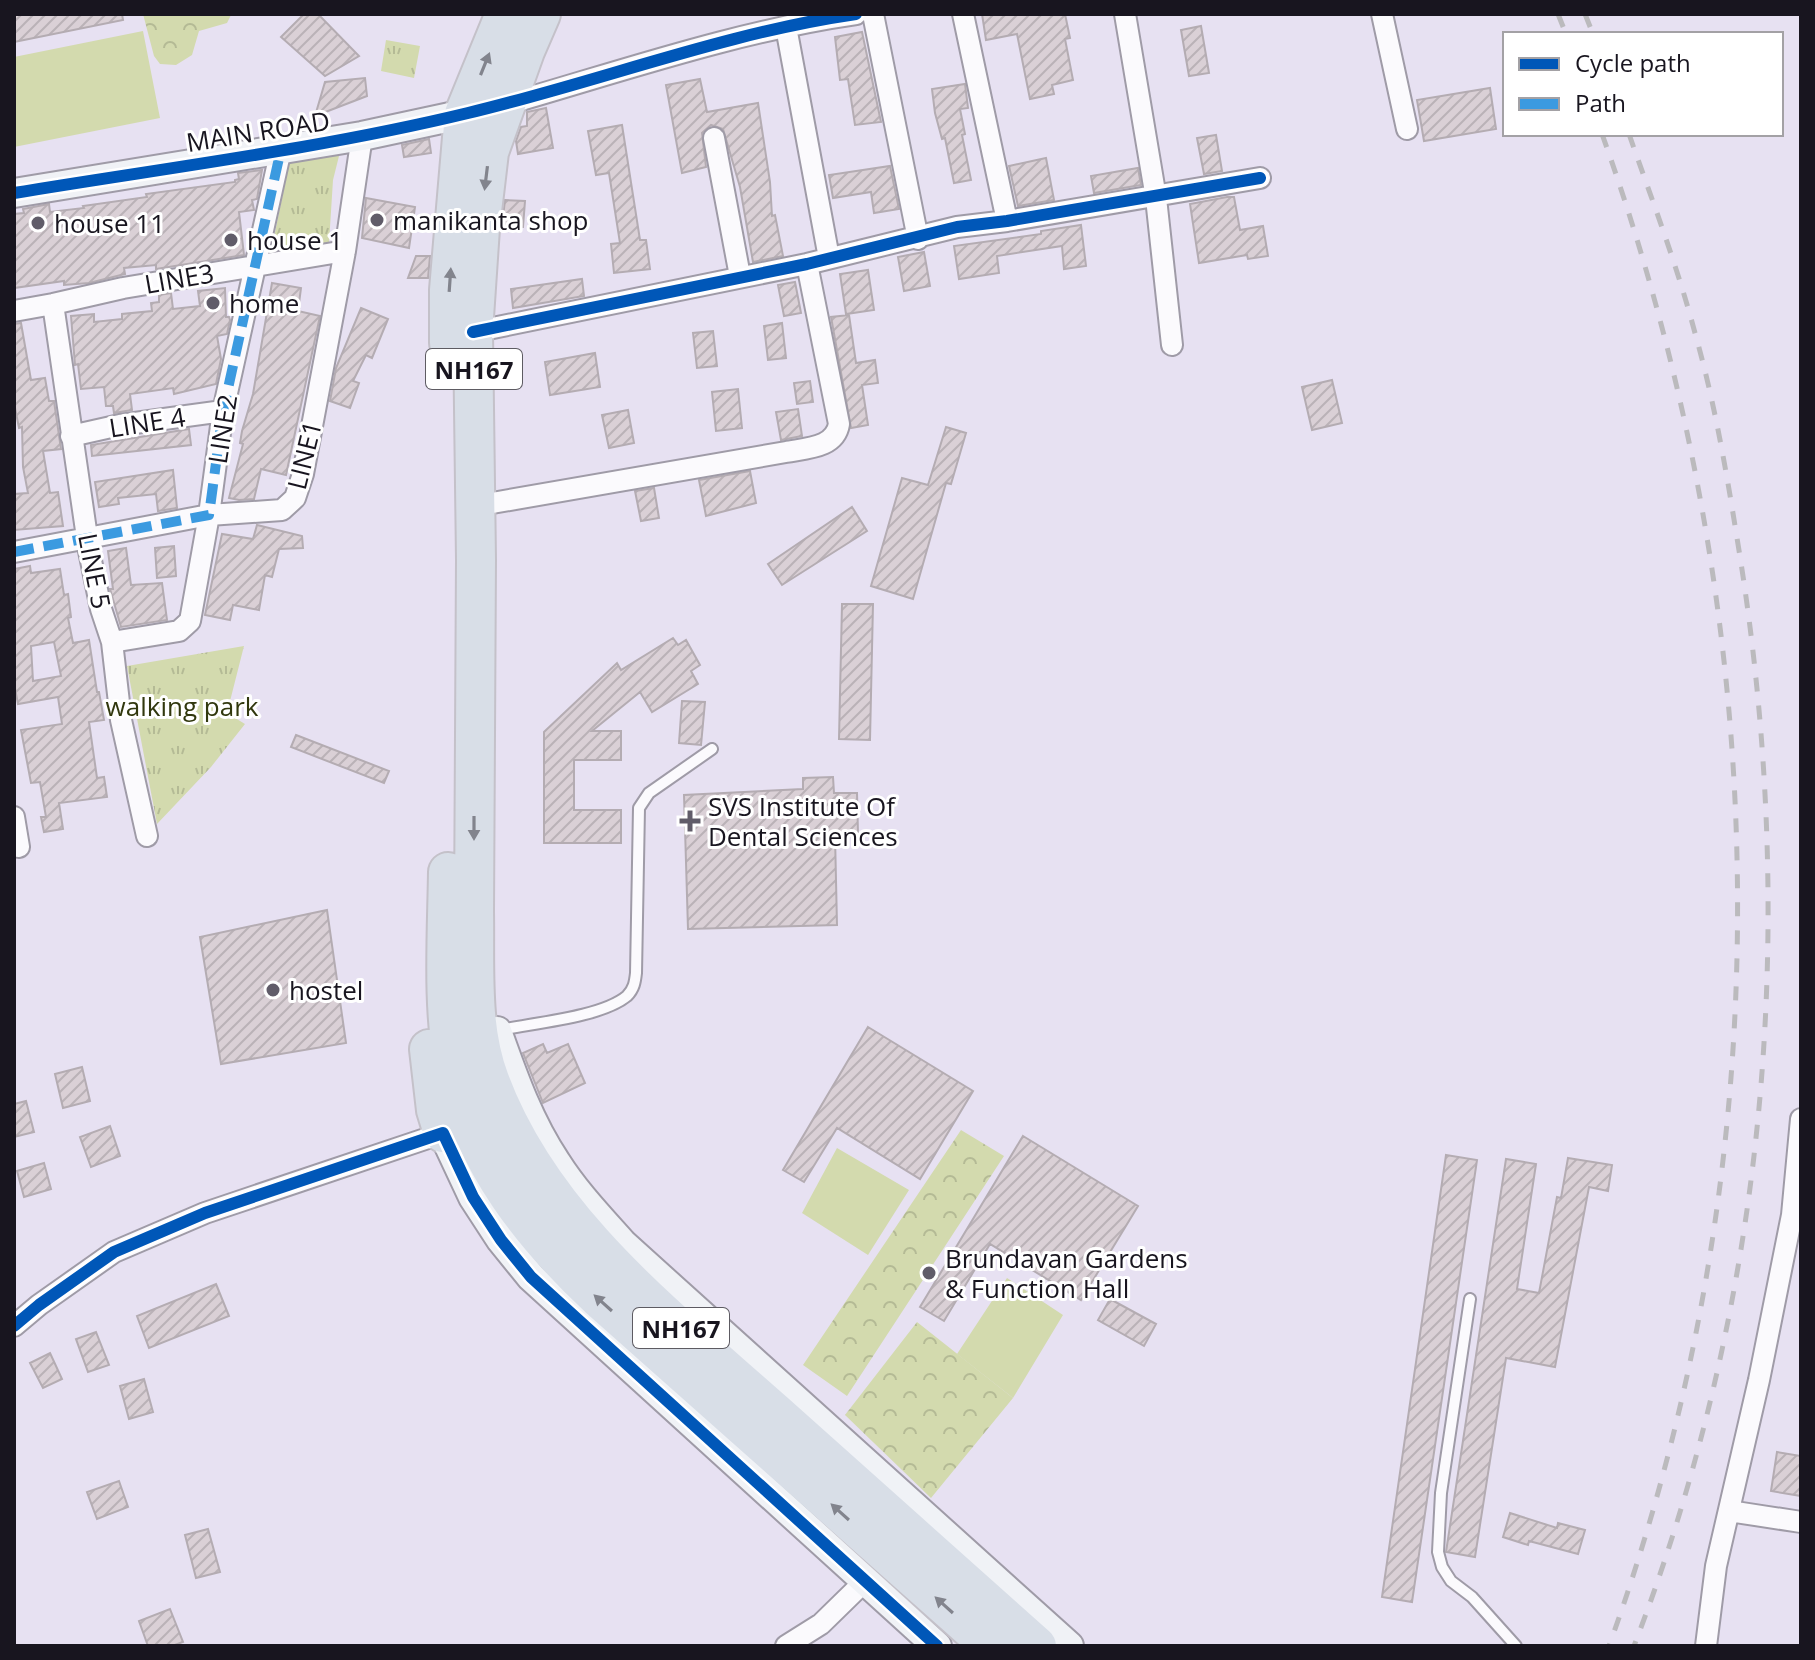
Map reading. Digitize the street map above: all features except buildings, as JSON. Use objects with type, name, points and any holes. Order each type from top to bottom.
[{"type":"highway","name":"NH167","points":[[505,14],[464,114],[449,290],[463,638],[461,912],[478,1034],[474,1086],[520,1144],[543,1182],[575,1223],[893,1561],[990,1646]]},
{"type":"highway","name":"NH167","points":[[463,638],[475,506],[473,332],[489,152],[541,14]]},
{"type":"highway","points":[[461,912],[481,961],[497,1031]]},
{"type":"highway","points":[[443,1133],[432,1087],[427,1030],[435,963],[461,912]]},
{"type":"highway","name":"NH167","points":[[893,1561],[1037,1646]]},
{"type":"street","points":[[507,104],[697,49],[856,14]]},
{"type":"street","points":[[873,14],[918,239]]},
{"type":"street","points":[[963,14],[1007,221]]},
{"type":"street","points":[[1125,14],[1156,198],[1172,345]]},
{"type":"street","points":[[1382,14],[1407,129]]},
{"type":"street","points":[[786,27],[829,258]]},
{"type":"street","name":"MAIN ROAD","points":[[14,193],[362,136],[507,104]]},
{"type":"street","name":"LINE1","points":[[209,515],[282,510],[295,498],[303,474],[345,251],[362,136]]},
{"type":"street","points":[[714,138],[740,276]]},
{"type":"street","name":"LINE2","points":[[209,515],[223,411],[281,149]]},
{"type":"street","points":[[473,332],[807,264],[957,227],[1156,198],[1260,178]]},
{"type":"street","name":"LINE3","points":[[14,311],[123,288],[345,251]]},
{"type":"street","points":[[475,506],[786,452],[833,439],[839,424],[807,264]]},
{"type":"street","name":"LINE 5","points":[[53,304],[88,539],[101,609],[112,642],[121,720],[147,836]]},
{"type":"street","name":"LINE 4","points":[[71,436],[120,425],[223,411]]},
{"type":"street","points":[[14,552],[209,515],[190,621],[179,631],[112,642]]},
{"type":"street","points":[[14,817],[19,847]]},
{"type":"street","points":[[497,1031],[513,1077],[555,1161],[581,1198],[623,1244],[1069,1646]]},
{"type":"street","points":[[1706,1646],[1716,1566],[1797,1214],[1801,1119]]},
{"type":"street","points":[[14,1326],[114,1252],[205,1213],[443,1133],[473,1197],[501,1240],[531,1277],[893,1561],[937,1646]]},
{"type":"street","points":[[1729,1511],[1801,1522]]},
{"type":"street","points":[[786,1646],[821,1624],[893,1561]]},
{"type":"lane","points":[[497,1031],[598,1010],[626,997],[634,988],[639,808],[649,793],[712,749]]},
{"type":"lane","points":[[1470,1299],[1441,1493],[1438,1552],[1442,1567],[1451,1581],[1472,1597],[1516,1646]]},
{"type":"green space","points":[[143,14],[231,15],[227,23],[199,31],[192,55],[176,65],[160,64],[154,56]]},
{"type":"green space","points":[[143,31],[160,118],[14,147],[14,57]]},
{"type":"green space","points":[[386,40],[420,46],[414,78],[381,71]]},
{"type":"green space","points":[[340,152],[333,180],[329,243],[272,247],[290,159]]},
{"type":"green space","name":"walking park","points":[[244,646],[227,713],[245,724],[211,767],[157,824],[127,666]]},
{"type":"green space","points":[[961,1130],[1004,1156],[847,1396],[803,1365]]},
{"type":"green space","points":[[837,1148],[909,1190],[868,1255],[802,1213]]},
{"type":"green space","points":[[1007,1278],[1063,1315],[1013,1398],[957,1354]]},
{"type":"green space","points":[[917,1322],[1013,1398],[931,1498],[845,1415]]},
{"type":"railway","points":[[1558,14],[1565,32]]},
{"type":"railway","points":[[1585,14],[1592,32]]},
{"type":"railway","points":[[1603,136],[1660,319],[1702,508],[1728,698],[1738,890],[1731,1081],[1707,1272],[1667,1460],[1609,1646]]},
{"type":"railway","points":[[1630,136],[1695,333],[1714,409],[1733,512],[1756,678],[1766,819],[1768,960],[1760,1100],[1743,1238],[1716,1376],[1680,1512],[1634,1646]]},
{"type":"marked path","points":[[14,552],[209,515],[223,411],[281,149]]},
{"type":"cycle path","points":[[14,193],[299,148],[412,126],[517,101],[758,33],[856,14]]},
{"type":"cycle path","points":[[473,332],[807,264],[957,227],[1260,178]]},
{"type":"cycle path","points":[[14,1326],[114,1252],[205,1213],[443,1133],[473,1197],[501,1240],[531,1277],[937,1646]]},
{"type":"place","name":"manikanta shop","points":[[377,220]]},
{"type":"place","name":"house 11","points":[[38,223]]},
{"type":"place","name":"house 1","points":[[231,240]]},
{"type":"place","name":"home","points":[[213,303]]},
{"type":"place","name":"SVS Institute Of Dental Sciences","points":[[690,821]]},
{"type":"place","name":"hostel","points":[[273,990]]},
{"type":"place","name":"Brundavan Gardens & Function Hall","points":[[929,1273]]}]
